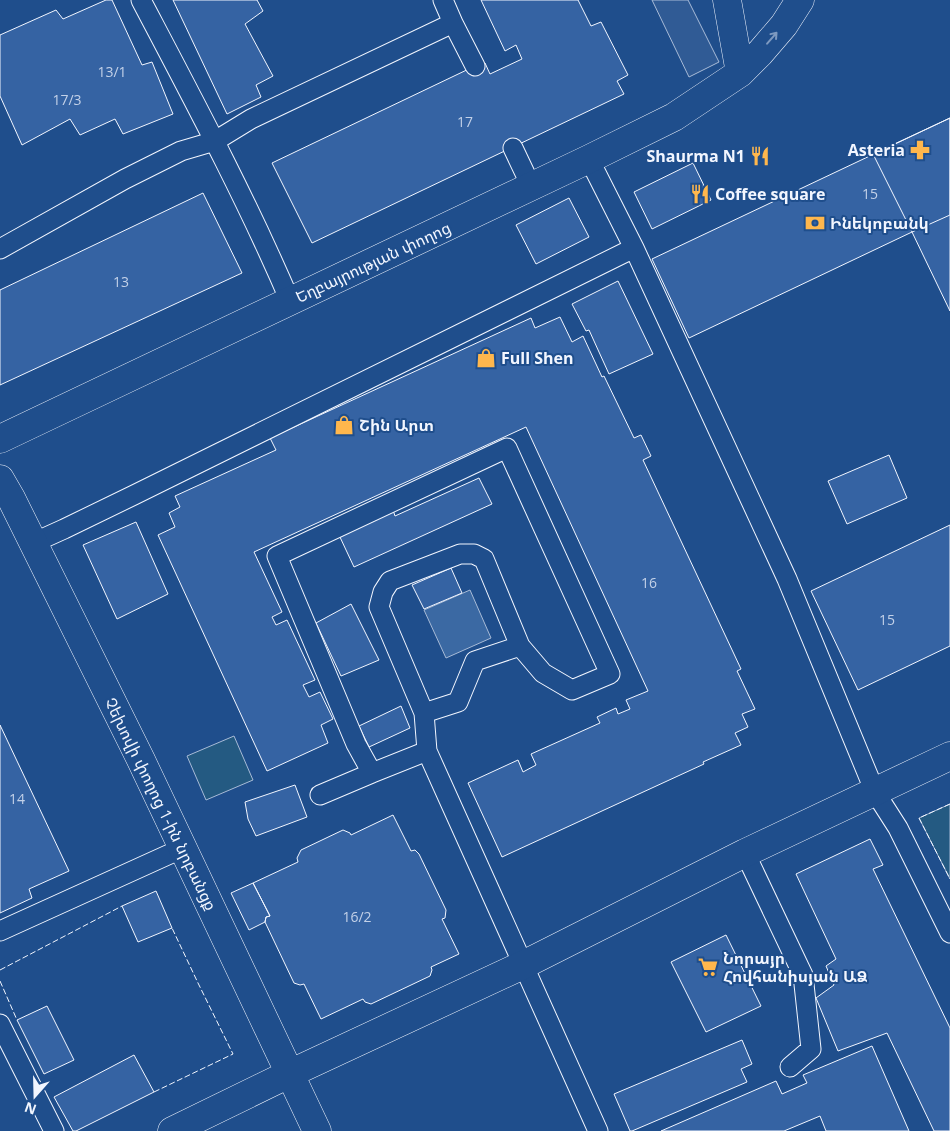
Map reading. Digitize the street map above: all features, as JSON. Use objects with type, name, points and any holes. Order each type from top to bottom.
[{"type":"street","points":[[727,0],[740,73]]},
{"type":"street","name":"Եղբայրության փողոց","points":[[0,439],[589,160],[674,117],[740,73],[784,25],[800,0]]},
{"type":"street","name":"Չեխովի փողոց 1-ին նրբանցք","points":[[0,479],[141,760],[317,1131]]},
{"type":"street","points":[[172,1131],[289,1074],[523,965],[745,853],[950,756]]},
{"type":"lane","points":[[141,0],[215,141],[290,301]]},
{"type":"lane","points":[[443,0],[475,66]]},
{"type":"lane","points":[[0,250],[125,179],[181,151],[215,141],[251,119],[453,22]]},
{"type":"lane","points":[[513,148],[532,186]]},
{"type":"lane","points":[[589,160],[634,248],[787,579],[875,792],[898,828],[950,933]]},
{"type":"lane","points":[[33,542],[134,495],[634,248]]},
{"type":"lane","points":[[372,773],[356,744],[277,556],[506,448],[610,674],[572,690],[542,673],[520,646],[484,559],[474,554],[460,554],[390,581],[383,592],[380,607],[424,713],[427,751],[598,1131]]},
{"type":"lane","points":[[424,713],[458,702],[476,661],[520,646]]},
{"type":"lane","points":[[320,795],[427,751]]},
{"type":"lane","points":[[0,931],[183,848]]},
{"type":"lane","points":[[745,853],[803,975],[811,1049],[790,1067]]},
{"type":"lane","points":[[0,1024],[54,1131]]},
{"type":"shaded area","points":[[652,0],[688,0],[719,62],[689,77]]},
{"type":"shaded area","points":[[470,590],[491,638],[446,658],[424,610]]},
{"type":"shaded area","points":[[234,736],[253,780],[206,800],[187,756]]},
{"type":"shaded area","points":[[950,804],[950,879],[919,818]]},
{"type":"building","points":[[106,0],[112,0],[142,65],[152,62],[173,114],[123,134],[115,119],[80,135],[70,119],[22,145],[0,96],[0,35],[56,10],[63,19]]},
{"type":"building","points":[[173,0],[257,0],[263,11],[245,24],[273,76],[256,85],[261,97],[227,114]]},
{"type":"building","points":[[481,0],[578,0],[591,26],[601,22],[628,75],[617,81],[624,94],[312,243],[272,163],[475,66],[485,63],[490,74],[522,59],[516,45],[505,51]]},
{"type":"building","points":[[950,118],[950,311],[912,232],[689,338],[652,259]]},
{"type":"building","points":[[950,118],[950,215],[912,232],[873,154]]},
{"type":"building","points":[[693,163],[711,200],[652,229],[634,192]]},
{"type":"building","points":[[203,193],[242,273],[0,385],[0,290]]},
{"type":"building","points":[[569,198],[589,237],[536,264],[516,225]]},
{"type":"building","points":[[618,281],[653,354],[609,374],[589,330],[586,331],[572,304]]},
{"type":"building","points":[[560,317],[572,342],[583,336],[634,438],[641,435],[651,456],[643,460],[741,669],[737,671],[755,709],[742,714],[748,727],[735,733],[741,745],[703,762],[704,764],[502,857],[468,783],[518,760],[523,772],[536,765],[531,754],[600,723],[597,717],[616,708],[618,714],[630,709],[626,700],[648,691],[526,427],[254,552],[282,612],[272,617],[276,625],[287,620],[315,680],[303,685],[309,697],[320,692],[333,719],[321,725],[328,743],[267,771],[158,535],[175,527],[169,513],[180,507],[175,496],[276,450],[270,438],[531,318],[535,328]]},
{"type":"building","points":[[889,455],[907,498],[847,524],[828,481]]},
{"type":"building","points":[[479,478],[492,504],[354,567],[339,535],[393,510],[395,516]]},
{"type":"building","points":[[136,522],[168,594],[117,619],[83,545]]},
{"type":"building","points":[[950,525],[950,646],[858,690],[811,591]]},
{"type":"building","points":[[451,568],[462,593],[424,609],[412,585]]},
{"type":"building","points":[[351,604],[379,660],[341,676],[316,623]]},
{"type":"building","points":[[401,706],[410,728],[369,747],[359,726]]},
{"type":"building","points":[[0,725],[69,871],[29,889],[32,898],[0,913]]},
{"type":"building","points":[[295,785],[307,817],[256,836],[248,819],[245,802]]},
{"type":"building","points":[[393,815],[411,851],[415,850],[419,854],[446,910],[445,918],[442,919],[459,954],[431,967],[430,976],[371,1004],[363,999],[321,1019],[304,984],[294,983],[265,922],[266,917],[270,916],[253,883],[298,862],[297,858],[301,850],[343,830],[351,835]]},
{"type":"building","points":[[870,839],[883,865],[873,869],[950,1028],[950,1131],[934,1131],[887,1033],[838,1051],[816,998],[834,985],[826,966],[836,959],[796,874]]},
{"type":"building","points":[[253,883],[270,916],[266,917],[265,922],[249,930],[231,893]]},
{"type":"building","points":[[156,891],[172,928],[138,942],[122,906]]},
{"type":"building","points":[[726,935],[761,1006],[706,1032],[671,962]]},
{"type":"building","points":[[47,1006],[74,1060],[44,1074],[17,1020]]},
{"type":"building","points":[[742,1040],[752,1064],[741,1069],[747,1082],[630,1131],[614,1094]]},
{"type":"building","points":[[872,1046],[909,1131],[826,1131],[820,1116],[784,1131],[661,1131],[776,1081],[782,1094],[807,1083],[803,1075]]},
{"type":"building","points":[[134,1055],[154,1092],[73,1131],[54,1097]]},
{"type":"fence","points":[[950,804],[919,818],[950,879]]},
{"type":"fence","points":[[0,970],[122,906]]},
{"type":"fence","points":[[154,1092],[233,1054],[172,928]]},
{"type":"fence","points":[[0,981],[17,1020]]},
{"type":"place","name":"Asteria","points":[[920,150]]},
{"type":"place","name":"Shaurma N1","points":[[760,156]]},
{"type":"place","name":"Coffee square","points":[[700,194]]},
{"type":"place","name":"Ինեկոբանկ","points":[[815,223]]},
{"type":"place","name":"Full Shen","points":[[486,358]]},
{"type":"place","name":"Շին Արտ","points":[[344,425]]},
{"type":"place","name":"Նորայր Հովհանիսյան ԱՁ","points":[[708,967]]}]
